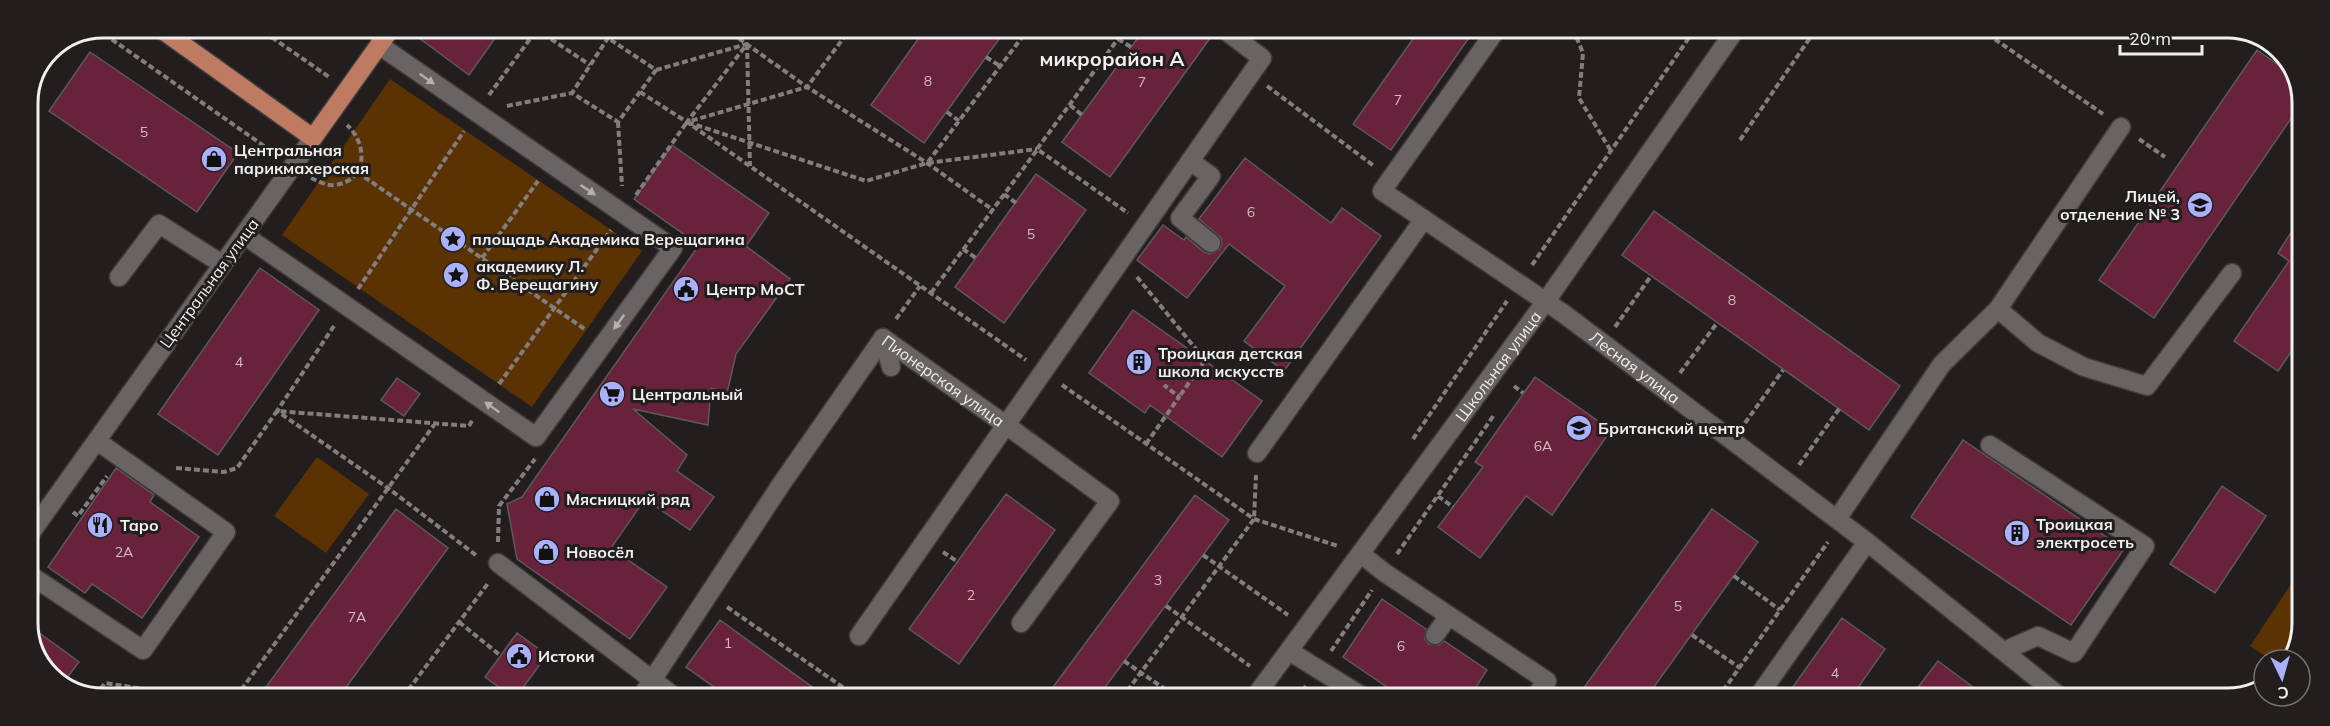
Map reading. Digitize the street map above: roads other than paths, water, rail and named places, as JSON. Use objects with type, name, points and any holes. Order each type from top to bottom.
[{"type":"main road","points":[[173,38],[313,138]]},
{"type":"main road","name":"Центральная улица","points":[[313,138],[384,38]]},
{"type":"street","name":"Пионерская улица","points":[[647,688],[782,483],[882,338],[1006,425],[1262,58],[1235,38]]},
{"type":"street","name":"Лесная улица","points":[[1491,38],[1382,192],[1546,302],[1867,542],[2049,688]]},
{"type":"street","name":"Школьная улица","points":[[1262,688],[1546,302],[1730,38]]},
{"type":"street","points":[[244,235],[536,437],[673,248],[379,45]]},
{"type":"street","points":[[1839,521],[1942,364],[1998,309],[2121,127]]},
{"type":"street","name":"Центральная улица","points":[[38,523],[313,138]]},
{"type":"street","points":[[1190,161],[1211,176],[1180,218],[1211,243]]},
{"type":"street","points":[[1257,453],[1424,219]]},
{"type":"street","points":[[119,277],[159,224],[222,264]]},
{"type":"street","points":[[1998,309],[2038,343],[2084,367],[2147,386],[2232,273]]},
{"type":"street","points":[[882,338],[891,367]]},
{"type":"street","points":[[859,636],[1006,425],[1110,501],[1021,623]]},
{"type":"street","points":[[38,580],[143,650],[226,532],[96,441]]},
{"type":"street","points":[[1990,445],[2145,546],[2074,653],[2038,636],[2004,651]]},
{"type":"street","points":[[1764,688],[1867,542]]},
{"type":"street","points":[[1361,554],[1384,573],[1547,681],[1542,688]]},
{"type":"street","points":[[497,567],[662,688]]},
{"type":"street","points":[[1435,635],[1449,616]]},
{"type":"street","points":[[1290,651],[1349,688]]},
{"type":"place","name":"Центральная парикмахерская","points":[[214,159]]},
{"type":"place","name":"Лицей, отделение № 3","points":[[2200,205]]},
{"type":"place","name":"площадь Академика Верещагина","points":[[453,239]]},
{"type":"place","name":"академику Л. Ф. Верещагину","points":[[456,275]]},
{"type":"place","name":"Центр МоСТ","points":[[686,289]]},
{"type":"place","name":"Троицкая детская школа искусств","points":[[1139,362]]},
{"type":"place","name":"Центральный","points":[[612,394]]},
{"type":"place","name":"Британский центр","points":[[1579,428]]},
{"type":"place","name":"Мясницкий ряд","points":[[547,499]]},
{"type":"place","name":"Таро","points":[[100,525]]},
{"type":"place","name":"Троицкая электросеть","points":[[2017,533]]},
{"type":"place","name":"Новосёл","points":[[546,552]]},
{"type":"place","name":"Истоки","points":[[519,656]]},
{"type":"district","name":"микрорайон А","points":[[1112,58]]}]
